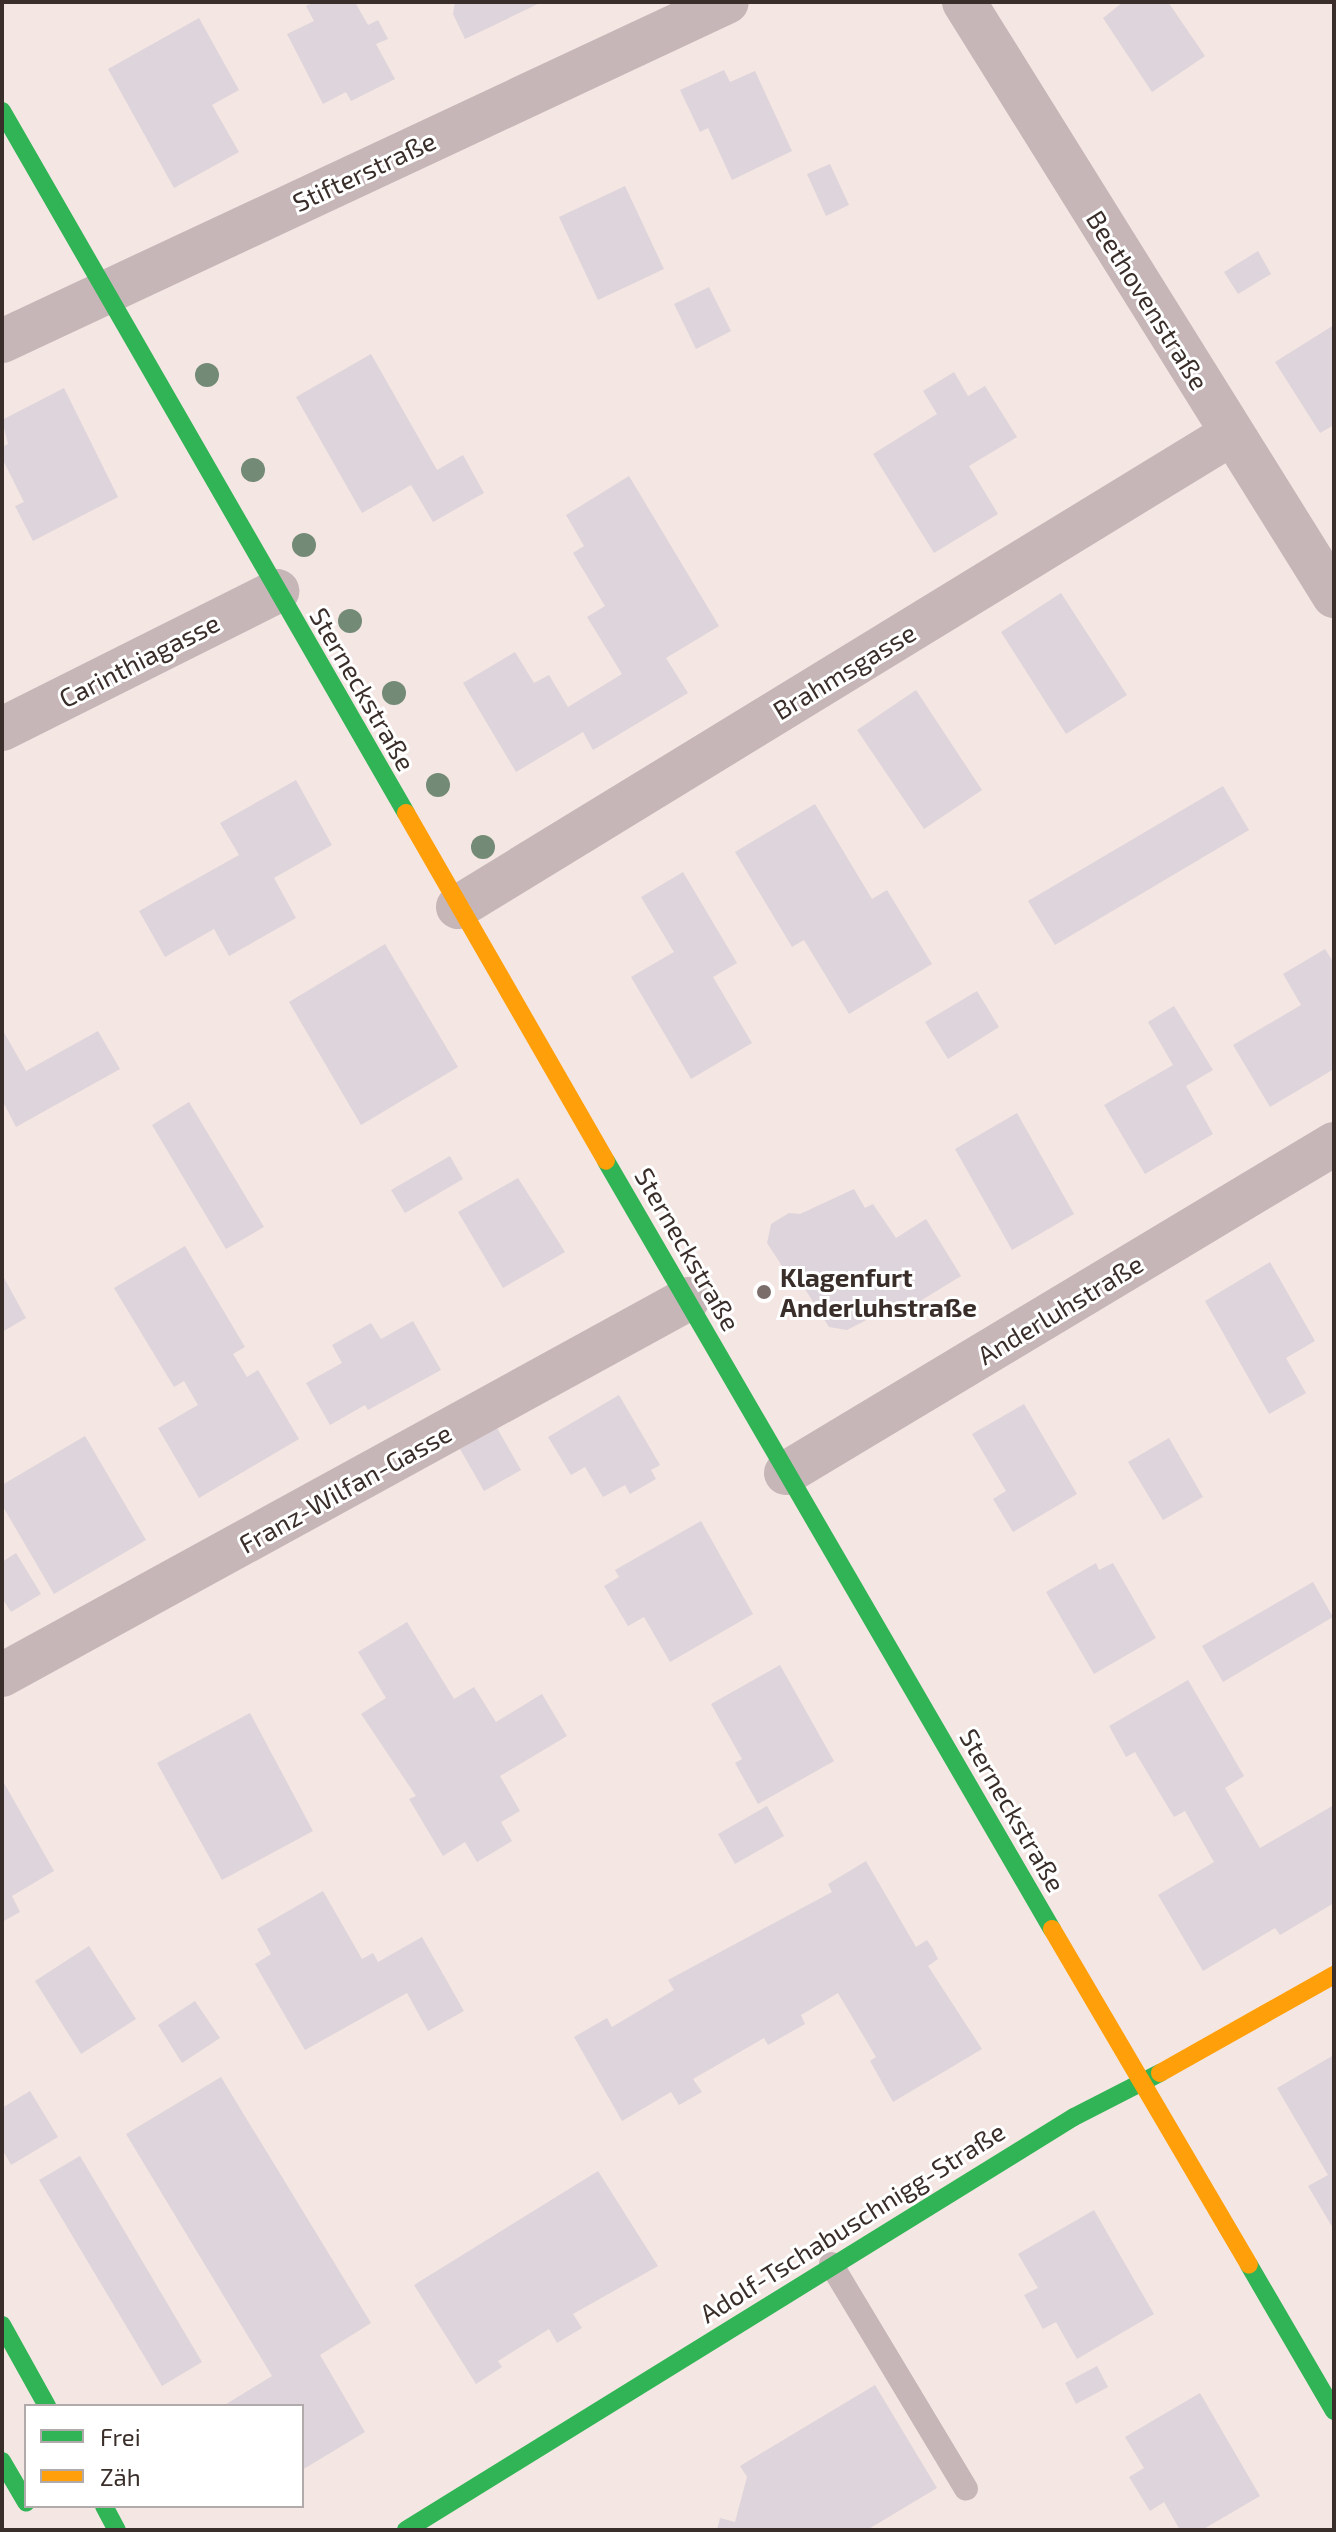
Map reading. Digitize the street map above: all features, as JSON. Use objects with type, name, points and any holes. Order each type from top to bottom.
[{"type":"street","name":"Stifterstraße","points":[[2,341],[727,2]]},
{"type":"street","name":"Beethovenstraße","points":[[964,2],[1231,434],[1328,569]]},
{"type":"street","name":"Sterneckstraße","points":[[2,111],[458,907],[1334,2411]]},
{"type":"street","name":"Brahmsgasse","points":[[458,907],[1231,434]]},
{"type":"street","name":"Carinthiagasse","points":[[2,729],[277,591]]},
{"type":"street","name":"Anderluhstraße","points":[[786,1473],[1334,1144]]},
{"type":"street","name":"Franz-Wilfan-Gasse","points":[[2,1675],[688,1299]]},
{"type":"street","name":"Adolf-Tschabuschnigg-Straße","points":[[406,2530],[831,2264],[1074,2117],[1334,1975]]},
{"type":"street","points":[[2,2325],[46,2404]]},
{"type":"street","points":[[2,2461],[24,2499]]},
{"type":"street","points":[[105,2508],[117,2530]]},
{"type":"lane","points":[[831,2264],[966,2489]]},
{"type":"building","points":[[313,2],[355,2],[368,25],[378,20],[388,39],[376,44],[395,79],[351,101],[346,92],[323,104],[287,34],[314,21],[306,6]]},
{"type":"building","points":[[455,2],[542,2],[465,39],[453,14]]},
{"type":"building","points":[[1123,2],[1168,2],[1205,56],[1152,92],[1103,18]]},
{"type":"building","points":[[199,18],[239,90],[212,105],[239,152],[174,188],[108,69]]},
{"type":"building","points":[[724,70],[730,82],[755,71],[792,151],[732,180],[708,128],[700,132],[680,90]]},
{"type":"building","points":[[830,164],[849,205],[826,216],[807,174]]},
{"type":"building","points":[[625,186],[664,269],[598,300],[559,217]]},
{"type":"building","points":[[1258,251],[1271,274],[1238,294],[1224,272]]},
{"type":"building","points":[[709,287],[731,331],[696,349],[674,304]]},
{"type":"building","points":[[1334,325],[1334,425],[1320,433],[1275,362]]},
{"type":"building","points":[[371,354],[437,470],[463,455],[484,493],[433,522],[411,485],[362,513],[296,397]]},
{"type":"building","points":[[954,372],[968,396],[985,386],[1017,437],[969,466],[998,514],[934,553],[873,454],[937,414],[923,391]]},
{"type":"building","points":[[64,388],[118,497],[33,541],[15,506],[24,502],[2,458],[2,447],[8,444],[2,420]]},
{"type":"building","points":[[629,476],[719,626],[666,658],[688,693],[593,750],[583,732],[516,772],[463,683],[515,652],[534,683],[549,675],[568,707],[622,674],[587,617],[605,606],[573,553],[584,546],[566,515]]},
{"type":"building","points":[[1061,593],[1127,695],[1066,734],[1001,632]]},
{"type":"building","points":[[916,690],[982,790],[924,829],[857,730]]},
{"type":"building","points":[[296,780],[332,845],[274,878],[296,918],[229,956],[214,929],[165,957],[139,911],[239,855],[220,823]]},
{"type":"building","points":[[1223,786],[1249,830],[1055,945],[1028,901]]},
{"type":"building","points":[[815,804],[872,899],[887,890],[932,964],[849,1014],[804,940],[792,947],[735,852]]},
{"type":"building","points":[[683,872],[737,963],[713,977],[752,1043],[691,1079],[631,977],[674,952],[641,897]]},
{"type":"building","points":[[385,944],[458,1067],[361,1125],[289,1002]]},
{"type":"building","points":[[1325,949],[1334,963],[1334,1069],[1270,1107],[1233,1045],[1301,1005],[1283,974]]},
{"type":"building","points":[[977,991],[999,1027],[948,1059],[925,1022]]},
{"type":"building","points":[[1174,1006],[1213,1070],[1186,1086],[1213,1134],[1145,1174],[1104,1105],[1173,1065],[1148,1022]]},
{"type":"building","points":[[2,1029],[26,1071],[98,1031],[120,1069],[16,1127],[2,1100]]},
{"type":"building","points":[[189,1102],[264,1227],[226,1249],[152,1125]]},
{"type":"building","points":[[1017,1113],[1074,1214],[1012,1250],[955,1149]]},
{"type":"building","points":[[450,1156],[463,1179],[405,1213],[391,1190]]},
{"type":"building","points":[[518,1178],[565,1252],[503,1288],[458,1212]]},
{"type":"building","points":[[854,1189],[865,1208],[873,1204],[896,1238],[926,1219],[961,1276],[917,1303],[913,1296],[847,1330],[829,1327],[793,1270],[782,1266],[767,1243],[771,1224],[789,1213],[800,1214]]},
{"type":"building","points":[[185,1246],[245,1347],[233,1354],[247,1377],[258,1370],[299,1439],[199,1498],[158,1428],[198,1405],[184,1381],[174,1387],[114,1288]]},
{"type":"building","points":[[1270,1262],[1315,1341],[1286,1358],[1306,1393],[1269,1414],[1205,1301]]},
{"type":"building","points":[[2,1274],[26,1318],[2,1332]]},
{"type":"building","points":[[413,1321],[441,1370],[368,1410],[365,1405],[330,1425],[306,1383],[342,1363],[332,1345],[371,1323],[381,1339]]},
{"type":"building","points":[[619,1395],[660,1465],[651,1470],[656,1479],[630,1494],[625,1485],[603,1497],[585,1467],[571,1475],[548,1437]]},
{"type":"building","points":[[1024,1404],[1077,1494],[1013,1532],[993,1499],[1006,1491],[972,1434]]},
{"type":"building","points":[[497,1428],[521,1470],[484,1491],[460,1449]]},
{"type":"building","points":[[85,1436],[146,1540],[54,1594],[2,1505],[2,1485]]},
{"type":"building","points":[[1169,1438],[1203,1497],[1163,1520],[1128,1462]]},
{"type":"building","points":[[701,1521],[753,1614],[670,1662],[644,1617],[628,1626],[604,1586],[619,1577],[615,1570]]},
{"type":"building","points":[[16,1553],[41,1594],[11,1612],[2,1598],[2,1562]]},
{"type":"building","points":[[1096,1563],[1099,1570],[1113,1563],[1156,1638],[1094,1674],[1046,1592]]},
{"type":"building","points":[[1313,1582],[1333,1617],[1223,1682],[1202,1646]]},
{"type":"building","points":[[407,1622],[454,1699],[474,1687],[496,1722],[542,1694],[567,1736],[500,1776],[520,1811],[501,1822],[512,1841],[477,1862],[465,1842],[443,1856],[409,1799],[416,1796],[361,1714],[386,1698],[358,1652]]},
{"type":"building","points":[[780,1665],[834,1761],[758,1804],[735,1763],[742,1759],[711,1704]]},
{"type":"building","points":[[1188,1680],[1244,1776],[1225,1788],[1260,1848],[1334,1805],[1334,1903],[1280,1935],[1275,1928],[1203,1971],[1158,1895],[1214,1862],[1185,1811],[1174,1817],[1135,1752],[1126,1757],[1109,1726]]},
{"type":"building","points":[[250,1713],[313,1831],[222,1880],[157,1763]]},
{"type":"building","points":[[4,1783],[54,1871],[12,1896],[20,1912],[2,1922]]},
{"type":"building","points":[[767,1806],[784,1836],[735,1864],[718,1834]]},
{"type":"building","points":[[866,1861],[916,1947],[927,1940],[933,1949],[938,1959],[928,1966],[982,2049],[893,2102],[870,2061],[876,2057],[838,1993],[801,2015],[805,2024],[768,2045],[764,2038],[693,2079],[702,2092],[679,2105],[671,2092],[622,2121],[574,2037],[607,2018],[612,2027],[674,1990],[668,1980],[832,1892],[828,1884]]},
{"type":"building","points":[[323,1891],[362,1959],[373,1953],[378,1962],[422,1937],[464,2011],[428,2031],[407,1993],[305,2050],[255,1964],[271,1954],[257,1929]]},
{"type":"building","points":[[89,1946],[136,2019],[81,2054],[35,1981]]},
{"type":"building","points":[[195,2001],[220,2038],[182,2063],[158,2025]]},
{"type":"building","points":[[1334,2055],[1334,2230],[1308,2186],[1328,2175],[1277,2088]]},
{"type":"building","points":[[221,2077],[371,2323],[320,2355],[365,2432],[304,2469],[304,2404],[226,2404],[272,2376],[126,2134]]},
{"type":"building","points":[[30,2091],[58,2137],[11,2165],[2,2149],[2,2108]]},
{"type":"building","points":[[80,2156],[202,2362],[162,2386],[39,2180]]},
{"type":"building","points":[[598,2171],[658,2266],[573,2314],[582,2328],[557,2343],[549,2329],[498,2361],[502,2367],[476,2384],[414,2285]]},
{"type":"building","points":[[1094,2210],[1154,2314],[1077,2359],[1056,2322],[1043,2329],[1024,2295],[1038,2288],[1018,2254]]},
{"type":"building","points":[[1097,2366],[1108,2387],[1076,2404],[1065,2383]]},
{"type":"building","points":[[875,2385],[937,2488],[867,2530],[717,2530],[720,2518],[735,2522],[747,2477],[740,2466]]},
{"type":"building","points":[[1200,2393],[1260,2496],[1202,2530],[1180,2530],[1164,2502],[1150,2511],[1129,2477],[1144,2468],[1125,2437]]},
{"type":"traffic: fast","points":[[2,111],[406,813]]},
{"type":"traffic: fast","points":[[606,1161],[1052,1929]]},
{"type":"traffic: fast","points":[[406,2530],[1074,2117],[1160,2073]]},
{"type":"traffic: fast","points":[[1249,2265],[1334,2411]]},
{"type":"traffic: fast","points":[[2,2325],[46,2404]]},
{"type":"traffic: fast","points":[[2,2461],[24,2499]]},
{"type":"traffic: fast","points":[[105,2508],[117,2530]]},
{"type":"traffic: slow","points":[[406,813],[606,1161]]},
{"type":"traffic: slow","points":[[1052,1929],[1249,2265]]},
{"type":"traffic: slow","points":[[1160,2073],[1334,1975]]},
{"type":"place","name":"Klagenfurt Anderluhstraße","points":[[764,1292]]}]
